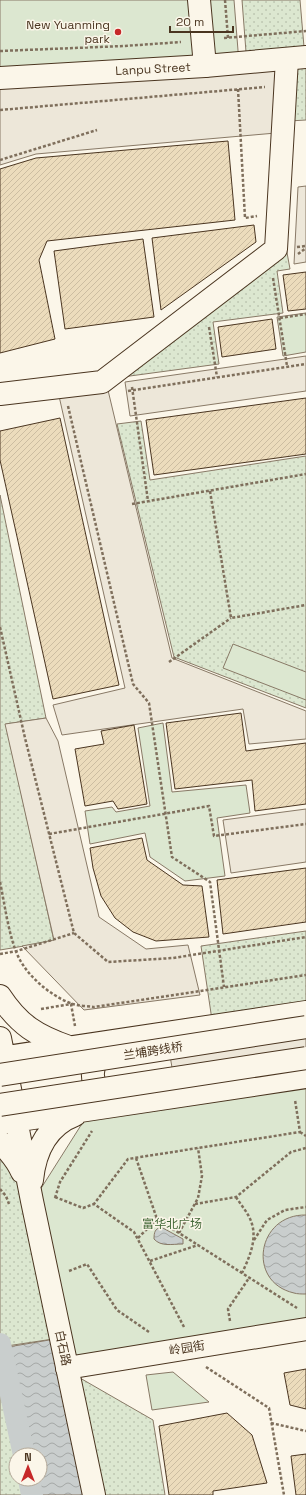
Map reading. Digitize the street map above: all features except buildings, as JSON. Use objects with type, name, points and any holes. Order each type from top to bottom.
[{"type":"main road","points":[[199,0],[205,66]]},
{"type":"main road","points":[[0,394],[102,382],[276,249],[286,85],[296,58]]},
{"type":"main road","name":"Lanpu Street","points":[[0,78],[205,66],[296,58]]},
{"type":"main road","points":[[0,996],[8,1009],[32,1030],[48,1040],[70,1047]]},
{"type":"main road","points":[[32,1201],[20,1178],[11,1167],[4,1102],[20,1072],[33,1062],[70,1047],[306,1012]]},
{"type":"main road","name":"兰埔跨线桥","points":[[4,1102],[306,1027]]},
{"type":"main road","points":[[117,1040],[108,1044],[98,1057],[93,1070],[94,1082],[99,1092],[103,1096],[117,1102],[128,1104]]},
{"type":"main road","points":[[4,1102],[70,1047]]},
{"type":"main road","points":[[4,1102],[306,1058]]},
{"type":"main road","points":[[32,1201],[31,1185],[34,1163],[40,1145],[59,1123],[71,1117],[91,1119],[128,1104],[306,1077]]},
{"type":"main road","points":[[4,1102],[91,1119]]},
{"type":"main road","points":[[4,1102],[32,1201]]},
{"type":"main road","name":"白石路","points":[[32,1201],[94,1495]]},
{"type":"main road","name":"岭园街","points":[[67,1368],[233,1341],[303,1319]]},
{"type":"path","points":[[225,0],[228,38]]},
{"type":"path","points":[[0,51],[124,46],[306,31]]},
{"type":"path","points":[[0,110],[286,85]]},
{"type":"path","points":[[0,160],[97,130]]},
{"type":"path","points":[[295,256],[306,248]]},
{"type":"path","points":[[280,318],[306,314]]},
{"type":"path","points":[[208,320],[217,377]]},
{"type":"path","points":[[126,391],[306,364]]},
{"type":"path","points":[[132,384],[148,501]]},
{"type":"path","points":[[63,386],[132,684],[149,703],[172,857],[210,882],[224,987]]},
{"type":"path","points":[[132,504],[306,474]]},
{"type":"path","points":[[210,491],[231,618]]},
{"type":"path","points":[[169,662],[231,618],[306,605]]},
{"type":"path","points":[[0,627],[25,738],[74,932],[108,962],[173,958],[306,937]]},
{"type":"path","points":[[49,834],[210,806],[214,836],[306,824]]},
{"type":"path","points":[[0,882],[12,937],[20,959],[33,978],[52,993],[71,1004],[94,1006],[306,975]]},
{"type":"path","points":[[0,954],[17,951],[74,932]]},
{"type":"path","points":[[294,1098],[300,1132]]},
{"type":"path","points":[[55,1204],[55,1196],[60,1182],[91,1119]]},
{"type":"path","points":[[55,1196],[83,1208],[94,1204],[128,1159],[300,1132],[306,1136]]},
{"type":"path","points":[[179,1233],[198,1198],[202,1176],[198,1148]]},
{"type":"path","points":[[195,1204],[236,1197],[291,1152],[306,1148]]},
{"type":"path","points":[[136,1158],[157,1219],[242,1273],[303,1319]]},
{"type":"path","points":[[236,1197],[252,1222],[254,1241]]},
{"type":"path","points":[[94,1204],[134,1232],[138,1238],[150,1261],[186,1348]]},
{"type":"path","points":[[242,1273],[249,1259],[254,1241],[267,1220],[286,1210],[306,1207]]},
{"type":"path","points":[[138,1238],[157,1219]]},
{"type":"path","points":[[150,1261],[198,1245]]},
{"type":"path","points":[[48,1279],[87,1264],[117,1310],[141,1328],[186,1348],[269,1408],[284,1495]]},
{"type":"path","points":[[233,1341],[228,1309],[249,1278]]},
{"type":"path","points":[[271,1423],[306,1431]]},
{"type":"green space","name":"New Yuanming park","points":[[0,0],[234,0],[239,63],[0,81]]},
{"type":"green space","points":[[242,0],[300,0],[304,47],[246,52]]},
{"type":"green space","points":[[306,62],[306,120],[289,121],[292,63]]},
{"type":"green space","points":[[286,247],[290,269],[277,271],[283,313],[213,322],[219,364],[115,378]]},
{"type":"green space","points":[[306,313],[306,352],[283,356],[277,317]]},
{"type":"green space","points":[[141,421],[150,480],[306,456],[306,708],[174,657],[117,424]]},
{"type":"green space","points":[[0,495],[46,718],[6,724],[54,941],[0,950]]},
{"type":"green space","points":[[233,644],[306,672],[306,700],[223,668]]},
{"type":"green space","points":[[163,723],[172,792],[246,785],[250,813],[217,818],[225,876],[185,881],[150,857],[145,833],[90,844],[85,811],[112,807],[116,812],[150,806],[138,728]]},
{"type":"green space","points":[[306,931],[306,1007],[212,1020],[201,946]]},
{"type":"green space","name":"富华北广场","points":[[306,1078],[306,1328],[68,1367],[33,1201],[90,1111]]},
{"type":"green space","points":[[0,1158],[15,1171],[60,1338],[0,1347]]},
{"type":"green space","points":[[0,1349],[20,1447],[8,1447],[8,1487],[29,1487],[31,1495],[0,1495]]},
{"type":"green space","points":[[173,1372],[209,1402],[152,1410],[146,1375]]},
{"type":"green space","points":[[80,1378],[153,1420],[165,1495],[105,1495]]},
{"type":"shaded area","points":[[283,65],[276,133],[36,154],[0,165],[0,81]]},
{"type":"shaded area","points":[[306,186],[306,262],[294,264],[298,187]]},
{"type":"shaded area","points":[[306,356],[306,391],[130,416],[125,382]]},
{"type":"shaded area","points":[[107,386],[172,658],[306,711],[306,739],[249,744],[243,709],[62,735],[53,705],[125,688],[59,396]]},
{"type":"shaded area","points":[[46,718],[58,741],[99,917],[146,949],[188,945],[200,995],[84,1010],[22,946],[54,940],[5,724]]},
{"type":"shaded area","points":[[306,809],[306,862],[231,873],[223,820]]},
{"type":"shaded area","points":[[306,1017],[306,1072],[176,1091],[167,1038]]},
{"type":"water","points":[[306,1215],[306,1294],[298,1294],[279,1286],[269,1276],[264,1263],[264,1250],[268,1236],[277,1225],[289,1218]]},
{"type":"water","points":[[161,1227],[183,1239],[183,1244],[167,1244],[157,1242],[154,1239],[155,1233],[157,1229]]},
{"type":"water","points":[[61,1338],[94,1495],[33,1495],[32,1487],[48,1487],[48,1447],[22,1447],[2,1348]]},
{"type":"waterway","points":[[0,1344],[22,1447]]},
{"type":"waterway","points":[[30,1487],[32,1495]]},
{"type":"place","name":"New Yuanming park","points":[[118,32]]}]
